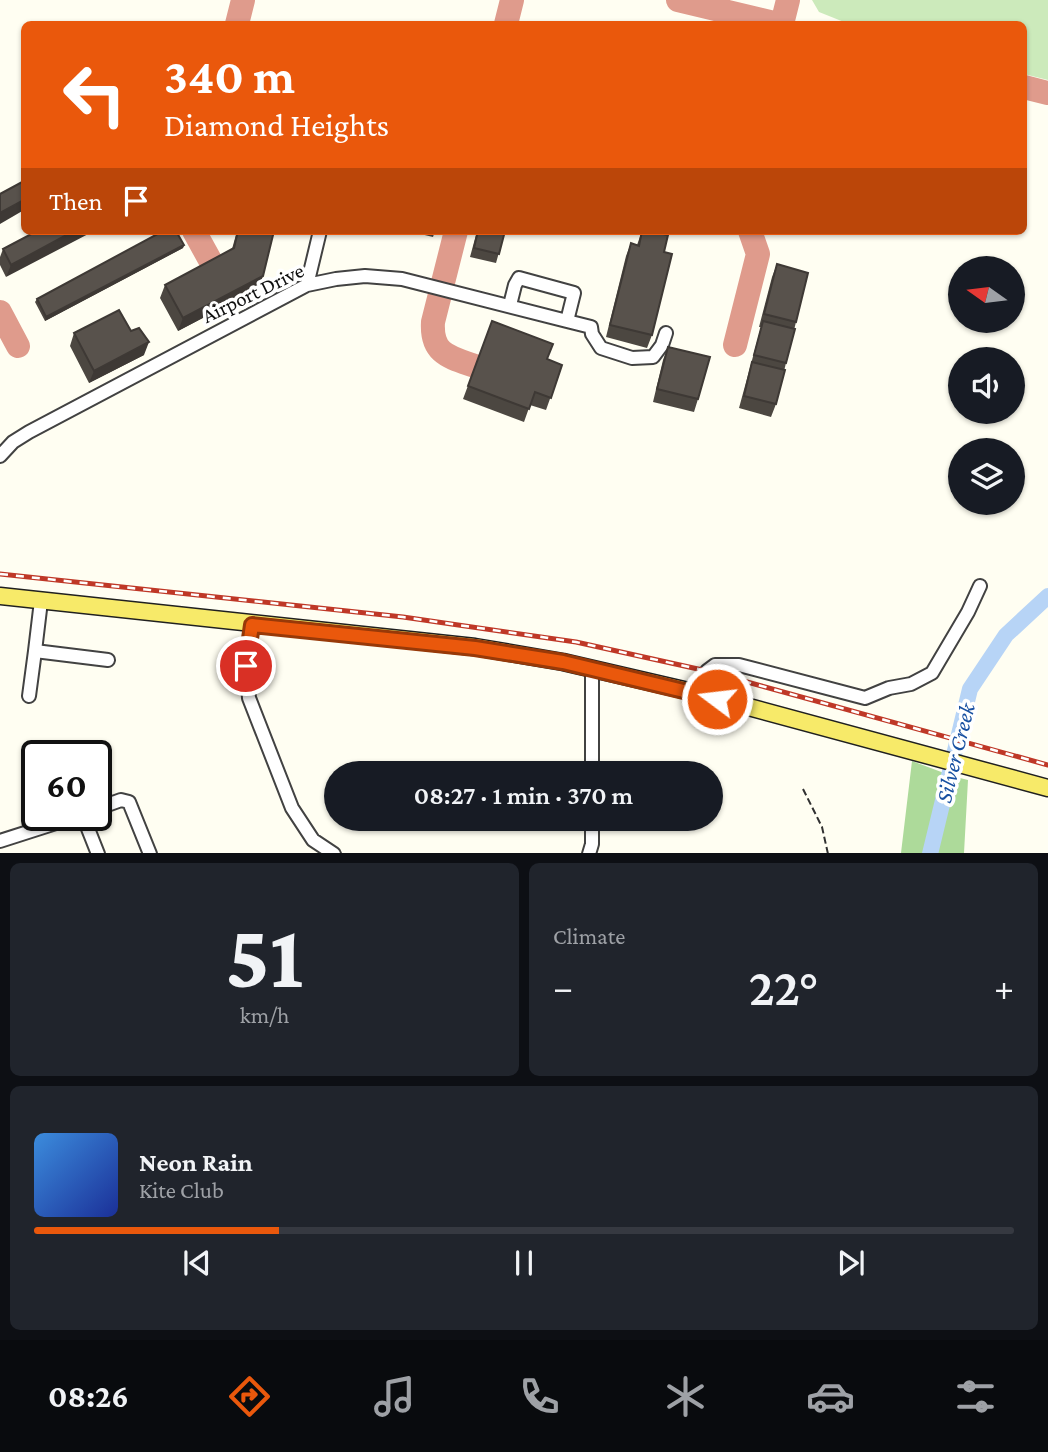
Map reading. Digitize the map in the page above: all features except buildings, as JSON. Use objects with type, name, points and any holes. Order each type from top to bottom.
[{"type":"main road","points":[[0,596],[475,648],[592,669],[697,693],[1048,788]]},
{"type":"street","points":[[307,285],[319,235]]},
{"type":"street","name":"Airport Drive","points":[[0,456],[13,442],[29,432],[307,285],[352,277],[394,278],[591,327],[601,348],[640,359],[653,357],[666,333]]},
{"type":"street","points":[[510,306],[519,278],[573,293],[567,321]]},
{"type":"street","points":[[697,693],[702,679],[715,665],[739,665],[865,698],[889,688],[911,684],[932,673],[980,586]]},
{"type":"street","points":[[29,696],[41,601]]},
{"type":"street","points":[[252,625],[246,666],[249,698],[292,808],[313,840],[334,853]]},
{"type":"street","points":[[35,651],[108,660]]},
{"type":"street","points":[[592,669],[592,761]]},
{"type":"street","points":[[112,803],[121,800],[129,802],[150,853]]},
{"type":"street","points":[[0,841],[32,831]]},
{"type":"street","points":[[87,831],[98,853]]},
{"type":"street","points":[[589,853],[592,831]]},
{"type":"path","points":[[803,789],[822,827],[828,853]]},
{"type":"green space","points":[[812,0],[1048,0],[1048,80],[1027,75],[1027,21],[842,21],[819,12]]},
{"type":"green space","points":[[912,761],[968,780],[964,853],[901,853]]},
{"type":"waterway","name":"Silver Creek","points":[[930,853],[970,689],[1006,635],[1048,596]]},
{"type":"taxiway","points":[[238,21],[243,0]]},
{"type":"taxiway","points":[[507,21],[512,0]]},
{"type":"taxiway","points":[[678,0],[766,21]]},
{"type":"taxiway","points":[[783,21],[788,0]]},
{"type":"taxiway","points":[[1027,88],[1048,93]]},
{"type":"taxiway","points":[[196,235],[210,260]]},
{"type":"taxiway","points":[[455,235],[433,322],[433,333],[435,341],[444,353],[475,366]]},
{"type":"taxiway","points":[[735,345],[758,254],[751,235]]},
{"type":"taxiway","points":[[0,312],[18,346]]},
{"type":"railway","points":[[0,574],[403,617],[576,642],[707,671],[1048,765]]},
{"type":"route","points":[[246,666],[252,625],[475,648],[563,662],[717,699]]}]
